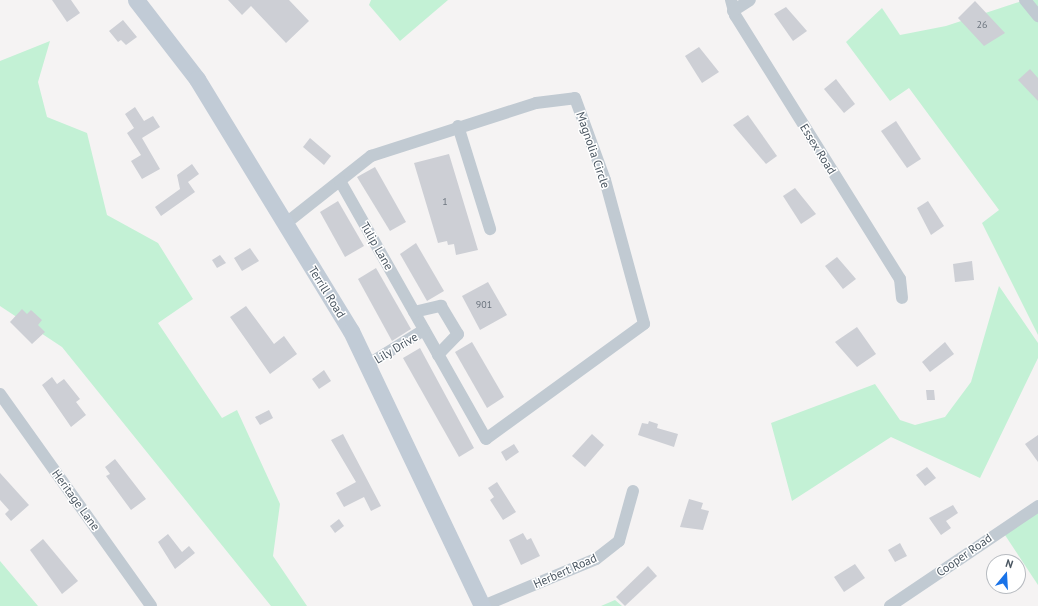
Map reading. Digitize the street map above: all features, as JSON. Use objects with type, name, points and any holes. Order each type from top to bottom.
[{"type":"street","name":"Terrill Road","points":[[136,0],[197,79],[351,331],[482,606]]},
{"type":"street","points":[[732,5],[750,0]]},
{"type":"street","points":[[1025,0],[1038,16]]},
{"type":"street","name":"Essex Road","points":[[732,5],[900,279],[902,298]]},
{"type":"street","name":"Magnolia Circle","points":[[285,224],[371,156],[458,126],[536,103],[575,98],[605,180],[644,324],[486,439]]},
{"type":"street","points":[[458,126],[490,230]]},
{"type":"street","name":"Tulip Lane","points":[[340,181],[486,439]]},
{"type":"street","points":[[414,312],[441,306],[458,334],[438,355]]},
{"type":"street","name":"Lily Drive","points":[[367,365],[424,330]]},
{"type":"street","name":"Heritage Lane","points":[[0,394],[152,606]]},
{"type":"street","name":"Herbert Road","points":[[482,606],[596,559],[619,541],[633,491]]},
{"type":"street","name":"Cooper Road","points":[[890,606],[907,601],[1038,506]]},
{"type":"green space","points":[[371,0],[448,0],[400,41],[369,5]]},
{"type":"green space","points":[[1025,0],[1038,0],[1038,335],[982,223],[999,210],[909,88],[890,101],[846,42],[882,8],[900,35],[946,26]]},
{"type":"green space","points":[[50,41],[38,82],[47,117],[87,133],[107,215],[158,243],[193,299],[158,323],[222,418],[237,410],[280,504],[273,556],[307,606],[271,606],[62,347],[0,306],[0,61]]},
{"type":"green space","points":[[999,286],[1038,343],[1038,358],[980,478],[891,437],[792,501],[771,423],[875,384],[900,420],[915,425],[945,417],[971,382]]},
{"type":"green space","points":[[1038,506],[1038,585],[1026,567],[1026,554],[1018,554],[1001,529]]},
{"type":"green space","points":[[0,561],[38,606],[0,606]]},
{"type":"green space","points":[[615,600],[622,606],[601,606]]},
{"type":"building","points":[[52,0],[71,0],[80,13],[67,22]]},
{"type":"building","points":[[228,0],[289,0],[309,21],[286,43],[251,6],[242,15]]},
{"type":"building","points":[[975,1],[1005,33],[984,46],[958,18]]},
{"type":"building","points":[[786,7],[807,31],[793,41],[774,14]]},
{"type":"building","points":[[123,20],[137,37],[126,45],[121,40],[118,42],[109,31]]},
{"type":"building","points":[[699,47],[719,72],[702,83],[685,56]]},
{"type":"building","points":[[1030,69],[1038,78],[1038,101],[1018,80]]},
{"type":"building","points":[[836,79],[855,104],[844,113],[824,89]]},
{"type":"building","points":[[135,107],[144,121],[153,116],[160,127],[142,138],[160,169],[142,179],[131,161],[141,155],[127,133],[134,128],[125,114]]},
{"type":"building","points":[[748,115],[777,156],[766,164],[733,125]]},
{"type":"building","points":[[896,121],[921,159],[907,168],[881,131]]},
{"type":"building","points":[[310,138],[331,156],[324,165],[303,147]]},
{"type":"building","points":[[449,154],[478,250],[456,255],[454,244],[448,245],[447,241],[438,243],[414,163]]},
{"type":"building","points":[[192,164],[199,174],[188,182],[195,192],[161,216],[155,207],[180,189],[177,175]]},
{"type":"building","points":[[375,167],[406,222],[390,231],[357,177]]},
{"type":"building","points":[[795,188],[816,214],[801,224],[783,196]]},
{"type":"building","points":[[338,201],[364,246],[345,257],[320,212]]},
{"type":"building","points":[[928,201],[944,226],[931,235],[917,208]]},
{"type":"building","points":[[416,243],[444,291],[427,301],[400,254]]},
{"type":"building","points":[[250,248],[259,261],[242,271],[234,258]]},
{"type":"building","points":[[220,255],[226,263],[217,268],[212,260]]},
{"type":"building","points":[[837,257],[856,279],[843,289],[825,266]]},
{"type":"building","points":[[972,261],[974,280],[955,282],[953,264]]},
{"type":"building","points":[[376,268],[411,329],[392,341],[358,279]]},
{"type":"building","points":[[488,282],[507,315],[480,330],[462,296]]},
{"type":"building","points":[[246,306],[274,344],[284,336],[297,354],[270,374],[230,317]]},
{"type":"building","points":[[22,309],[27,314],[31,310],[42,320],[38,325],[45,332],[32,344],[10,322]]},
{"type":"building","points":[[857,327],[876,354],[857,367],[835,342]]},
{"type":"building","points":[[472,342],[504,397],[487,408],[455,352]]},
{"type":"building","points":[[945,342],[954,354],[930,372],[922,362]]},
{"type":"building","points":[[420,348],[474,448],[459,457],[403,358]]},
{"type":"building","points":[[324,370],[331,381],[319,389],[312,379]]},
{"type":"building","points":[[52,377],[57,384],[64,379],[80,399],[76,402],[86,415],[71,427],[42,385]]},
{"type":"building","points":[[926,390],[934,390],[935,400],[927,400]]},
{"type":"building","points":[[269,410],[273,418],[260,425],[255,417]]},
{"type":"building","points":[[649,421],[658,424],[657,428],[678,434],[674,447],[638,435],[642,423],[648,424]]},
{"type":"building","points":[[343,434],[381,506],[371,511],[364,497],[344,507],[336,493],[356,482],[331,440]]},
{"type":"building","points":[[592,434],[604,445],[585,467],[572,456]]},
{"type":"building","points":[[1038,435],[1038,462],[1025,444]]},
{"type":"building","points":[[514,444],[519,452],[506,461],[501,452]]},
{"type":"building","points":[[115,459],[146,499],[131,510],[106,476],[110,474],[105,467]]},
{"type":"building","points":[[927,467],[936,478],[925,486],[916,475]]},
{"type":"building","points":[[0,473],[29,505],[11,521],[5,514],[9,510],[0,500]]},
{"type":"building","points":[[497,482],[516,512],[503,520],[490,500],[494,497],[488,488]]},
{"type":"building","points":[[689,499],[703,503],[701,509],[709,511],[703,530],[680,527]]},
{"type":"building","points":[[953,505],[958,513],[946,521],[951,528],[941,535],[929,518]]},
{"type":"building","points":[[339,519],[344,526],[335,533],[330,526]]},
{"type":"building","points":[[523,533],[527,540],[531,538],[540,556],[521,565],[509,540]]},
{"type":"building","points":[[168,534],[182,552],[189,546],[195,553],[175,569],[158,542]]},
{"type":"building","points":[[43,539],[78,581],[62,594],[30,550]]},
{"type":"building","points":[[900,543],[907,556],[895,562],[888,550]]},
{"type":"building","points":[[855,564],[865,578],[844,592],[834,577]]},
{"type":"building","points":[[648,566],[657,576],[625,606],[616,597]]}]
